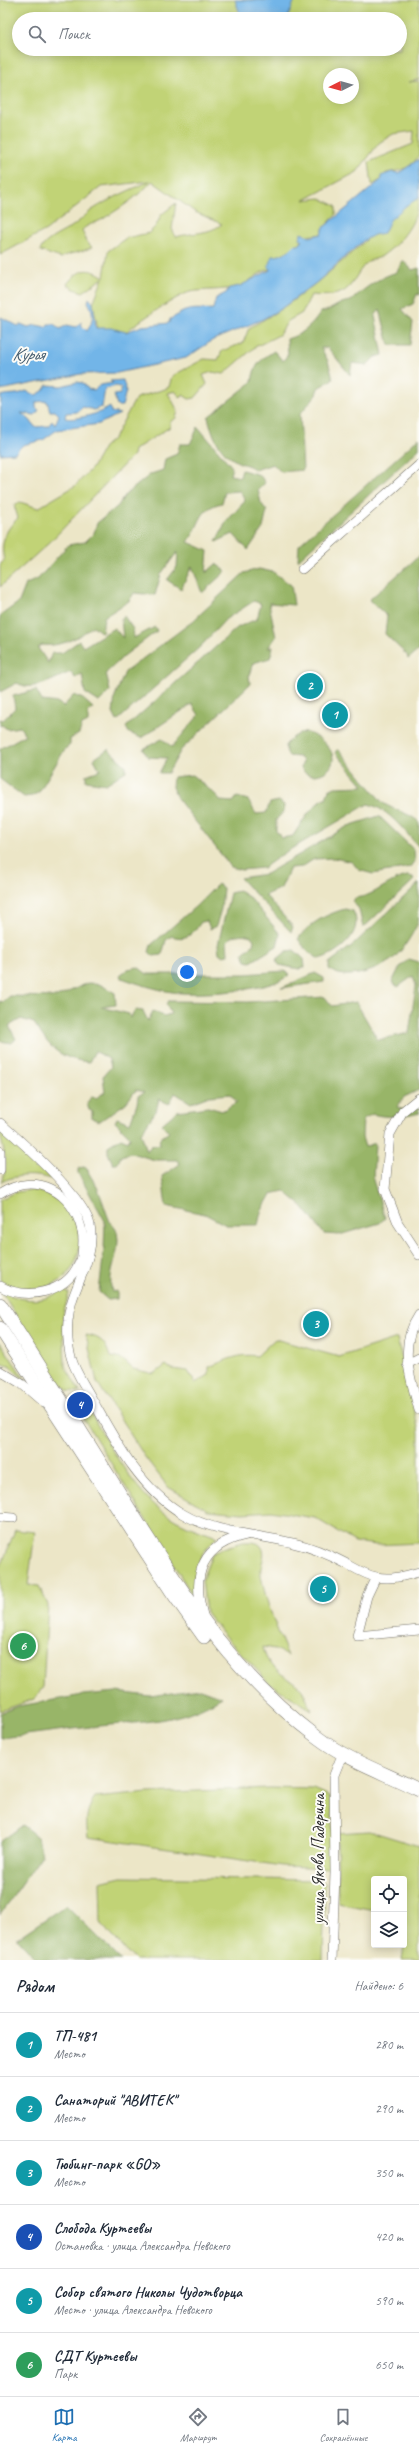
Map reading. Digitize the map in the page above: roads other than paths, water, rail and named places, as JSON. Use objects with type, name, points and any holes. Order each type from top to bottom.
[{"type":"highway","points":[[0,1304],[222,1647],[262,1690],[318,1738],[354,1759],[419,1790]]},
{"type":"highway","points":[[0,1328],[172,1592],[218,1654],[280,1717],[340,1760],[419,1798]]},
{"type":"street","points":[[302,569],[419,465]]},
{"type":"street","points":[[419,1098],[403,1111],[390,1134],[385,1189],[398,1223],[419,1255]]},
{"type":"street","points":[[0,1123],[25,1145],[70,1192],[82,1207],[90,1223],[92,1241],[87,1261],[69,1311],[68,1322],[71,1357],[94,1402],[127,1458],[148,1484],[182,1513],[203,1523],[305,1546],[376,1577],[395,1577],[419,1572]]},
{"type":"street","points":[[0,1151],[0,1170]]},
{"type":"street","points":[[0,1186],[22,1179],[39,1180],[53,1182],[70,1192]]},
{"type":"street","points":[[0,1194],[21,1185],[45,1185],[58,1192],[71,1206],[78,1218],[83,1232],[83,1246],[77,1287]]},
{"type":"street","points":[[0,1286],[10,1291],[26,1295],[51,1289],[73,1274],[83,1246]]},
{"type":"street","points":[[419,1315],[411,1326],[408,1338],[407,1364],[419,1410]]},
{"type":"street","points":[[407,1364],[419,1358]]},
{"type":"street","points":[[0,1371],[34,1393],[62,1423]]},
{"type":"street","points":[[0,1517],[13,1518]]},
{"type":"street","points":[[206,1624],[199,1600],[198,1586],[205,1560],[211,1551],[225,1541],[250,1534]]},
{"type":"street","points":[[376,1577],[367,1596],[357,1636],[419,1630]]},
{"type":"street","name":"улица Якова Падерина","points":[[332,1960],[335,1873],[334,1775],[340,1760]]},
{"type":"water","points":[[235,0],[295,0],[290,12],[239,12]]},
{"type":"water","name":"Курья","points":[[419,159],[419,198],[407,205],[390,220],[384,233],[374,235],[363,241],[316,283],[282,308],[263,319],[213,340],[186,358],[117,373],[81,374],[0,390],[1,317],[18,326],[21,324],[28,327],[36,325],[46,327],[48,324],[54,324],[60,329],[67,325],[76,327],[81,322],[82,326],[87,331],[92,320],[91,309],[88,302],[89,298],[93,303],[96,328],[111,328],[126,332],[142,326],[169,323],[170,319],[188,310],[213,309],[216,298],[226,293],[229,288],[240,286],[270,270],[268,266],[272,256],[287,252],[295,245],[299,245],[303,241],[300,239],[301,233],[310,237],[321,234],[324,227],[381,180],[381,176],[392,172],[399,173]]},
{"type":"water","points":[[123,380],[126,391],[122,406],[117,406],[114,395],[120,394],[122,388],[116,386],[105,389],[102,407],[94,410],[83,407],[77,412],[66,413],[65,418],[69,419],[88,416],[101,412],[110,407],[111,412],[120,414],[99,424],[57,430],[43,440],[23,445],[15,453],[0,454],[1,396],[26,391],[36,395],[43,391],[47,385],[61,386],[77,382],[83,383],[88,389],[94,390],[100,385],[113,383],[110,381]],"holes":[[[47,401],[50,411],[55,411],[59,415],[55,425],[52,421],[48,426],[35,427],[30,420],[21,413],[35,415],[39,410],[36,408],[36,402]]]},
{"type":"place","name":"Санаторий \"АВИТЕК\"","points":[[310,686]]},
{"type":"place","name":"ТП-481","points":[[335,715]]},
{"type":"place","name":"Тюбинг-парк «GO»","points":[[316,1324]]},
{"type":"place","name":"Слобода Куртеевы","points":[[80,1405]]},
{"type":"place","name":"Собор святого Николы Чудотворца","points":[[323,1589]]},
{"type":"place","name":"СДТ Куртеевы","points":[[23,1646]]}]
